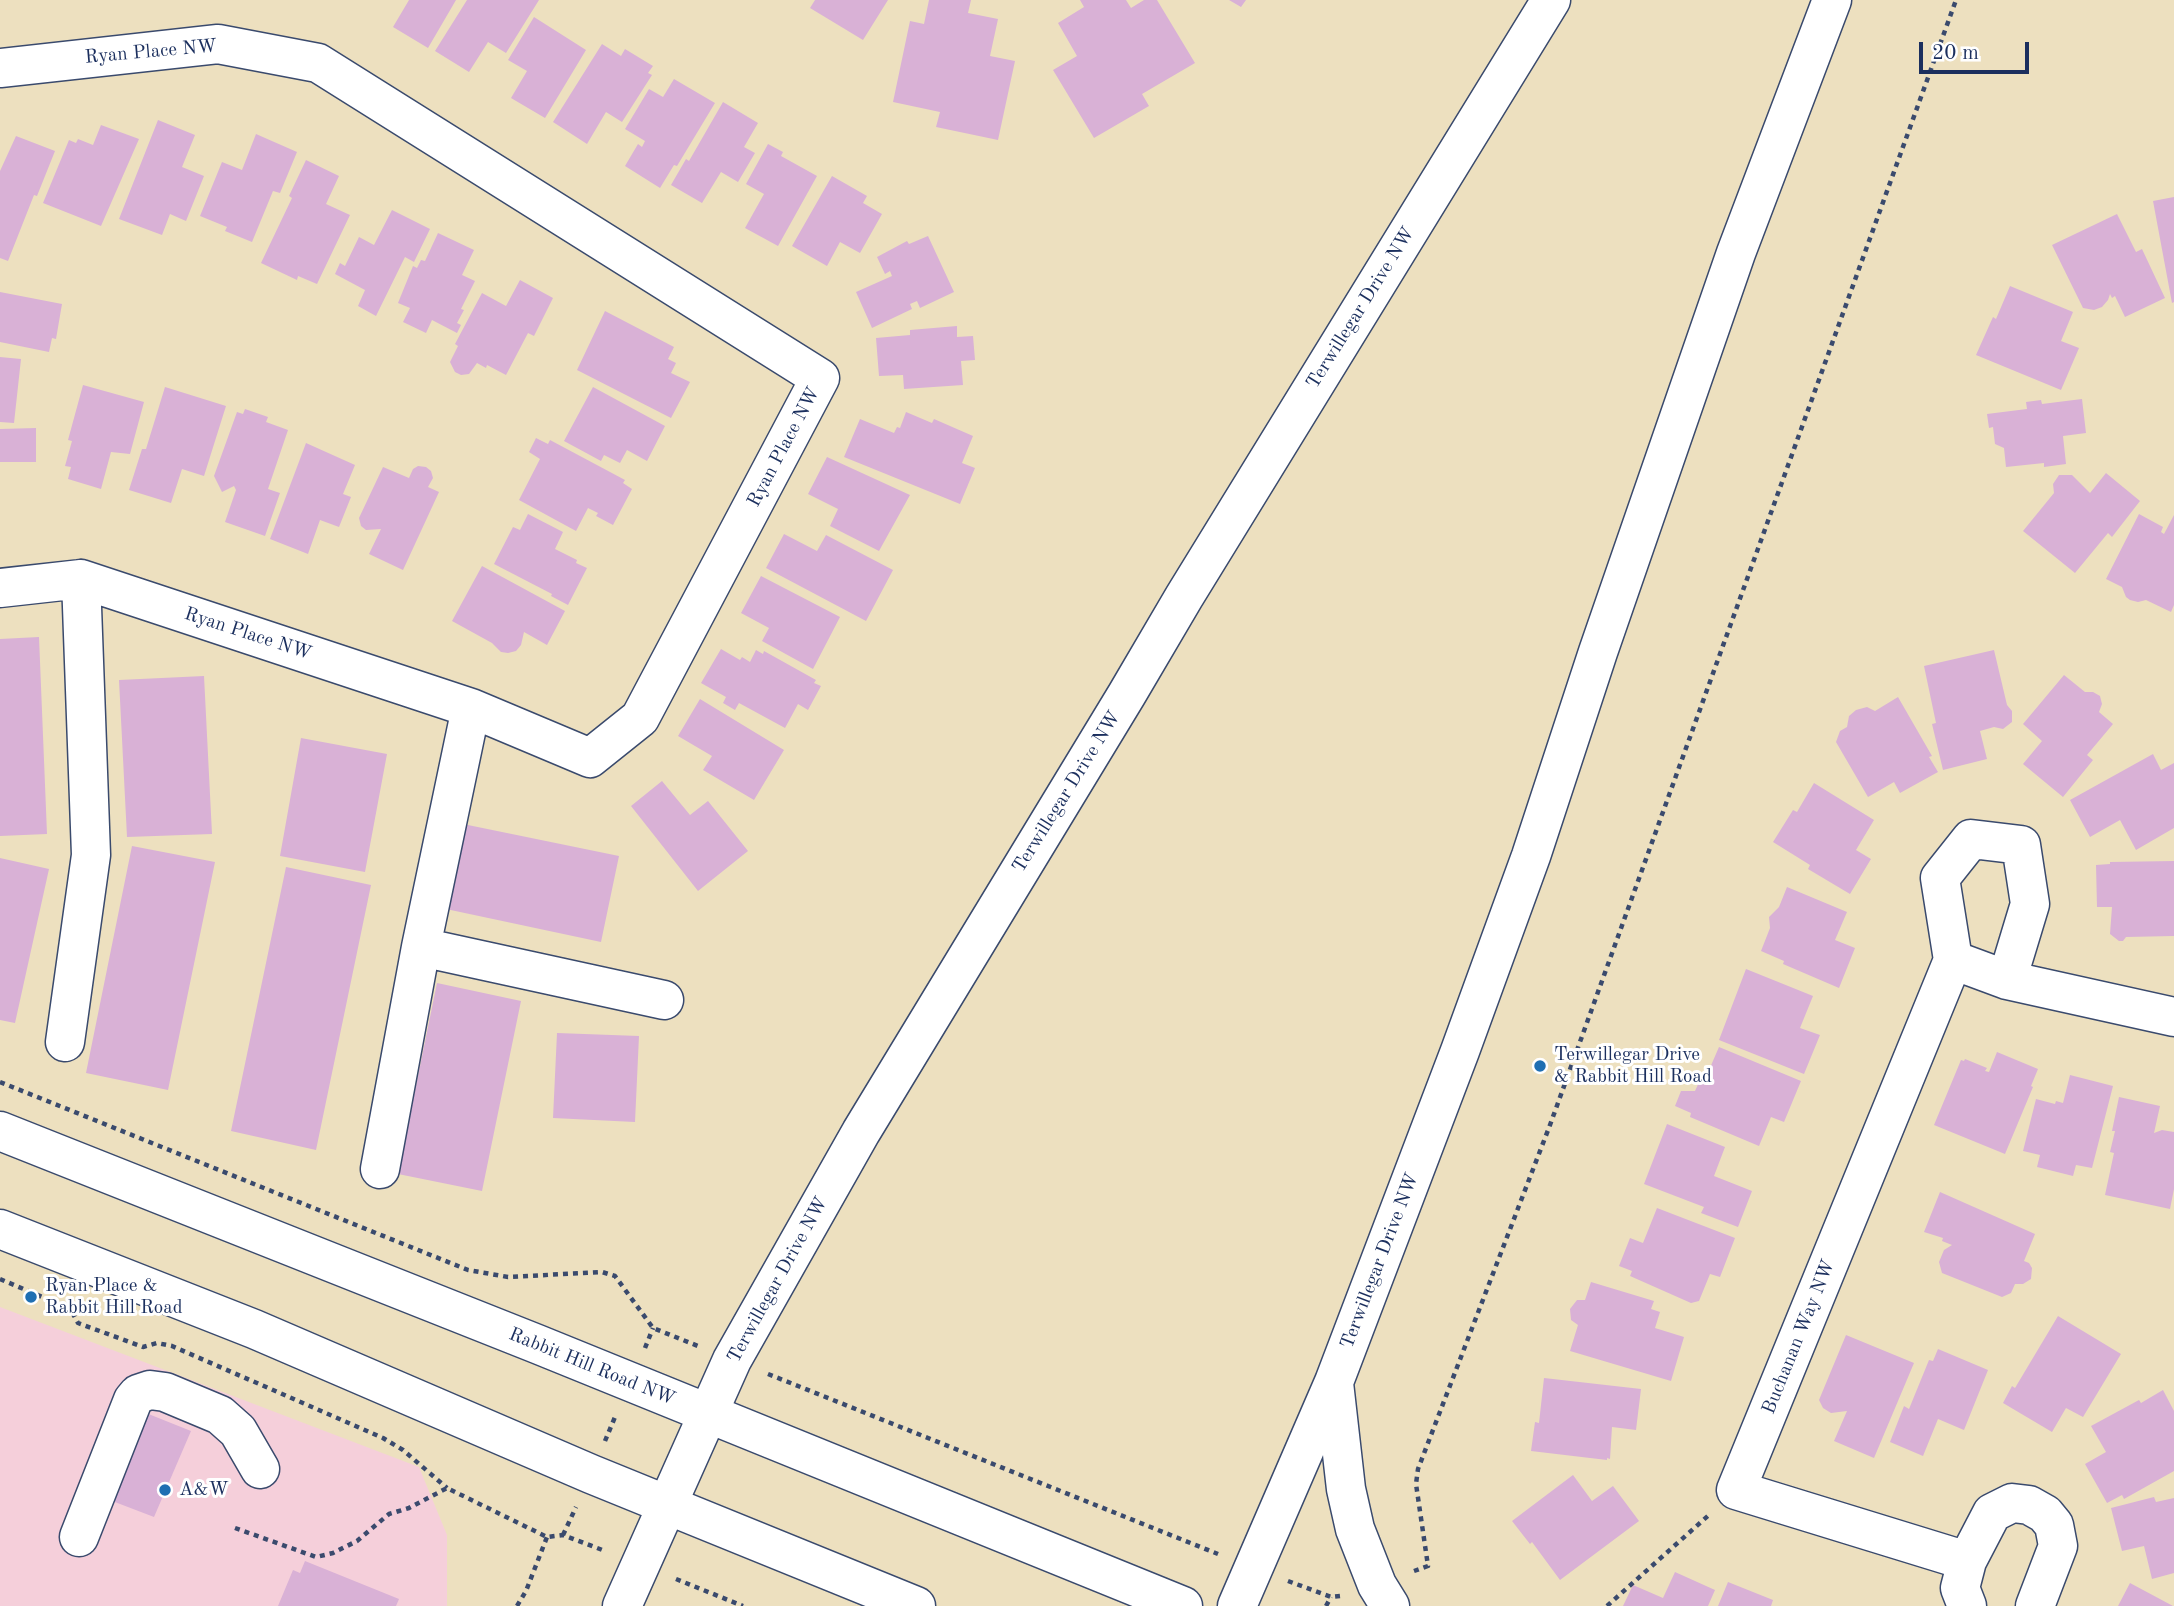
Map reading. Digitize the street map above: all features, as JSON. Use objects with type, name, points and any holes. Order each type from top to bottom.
[{"type":"main road","name":"Terwillegar Drive NW","points":[[622,1606],[732,1360],[888,1087],[1191,585],[1551,0]]},
{"type":"main road","name":"Terwillegar Drive NW","points":[[1237,1606],[1334,1382],[1517,895],[1732,266],[1832,0]]},
{"type":"main road","name":"Ryan Place NW","points":[[0,68],[218,44],[318,63],[820,377],[640,718],[590,758],[471,708],[81,579],[0,588]]},
{"type":"main road","points":[[65,1042],[91,855],[81,579]]},
{"type":"main road","points":[[380,1170],[421,947],[471,708]]},
{"type":"main road","points":[[2007,980],[2029,904],[2021,845],[1971,839],[1941,878],[1953,960],[2007,980],[2174,1017]]},
{"type":"main road","points":[[421,947],[664,1000]]},
{"type":"main road","name":"Buchanan Way NW","points":[[1737,1490],[1953,960]]},
{"type":"main road","name":"Rabbit Hill Road NW","points":[[0,1130],[1184,1606]]},
{"type":"main road","points":[[0,1229],[254,1329],[591,1474],[916,1606]]},
{"type":"main road","points":[[1334,1382],[1346,1489],[1355,1529],[1377,1585],[1390,1606]]},
{"type":"main road","points":[[79,1537],[133,1400],[138,1394],[150,1390],[165,1392],[220,1415],[238,1431],[260,1469]]},
{"type":"main road","points":[[1737,1490],[1967,1561]]},
{"type":"main road","points":[[1968,1606],[1960,1588],[1967,1561],[1992,1513],[2012,1503],[2029,1505],[2045,1514],[2054,1525],[2059,1546],[2035,1606]]},
{"type":"path","points":[[1411,1572],[1428,1566],[1416,1484],[1418,1469],[1550,1125],[1956,0]]},
{"type":"path","points":[[0,1082],[468,1270],[508,1278],[602,1272],[615,1276],[653,1328],[563,1535],[547,1536],[447,1488],[409,1508],[389,1514],[357,1541],[333,1553],[316,1557],[235,1528]]},
{"type":"path","points":[[801,1387],[1220,1555]]},
{"type":"path","points":[[1607,1606],[1737,1490]]},
{"type":"path","points":[[517,1606],[526,1591],[547,1536]]},
{"type":"path","points":[[668,1576],[743,1606]]},
{"type":"path","points":[[1307,1588],[1331,1597],[1326,1606]]},
{"type":"shaded area","points":[[0,1307],[419,1467],[447,1535],[447,1606],[0,1606]]},
{"type":"building","points":[[409,0],[456,0],[428,48],[393,27]]},
{"type":"building","points":[[467,0],[539,0],[506,53],[488,42],[469,72],[435,51]]},
{"type":"building","points":[[815,0],[888,0],[863,40],[810,8]]},
{"type":"building","points":[[929,0],[971,0],[968,13],[998,19],[990,56],[1015,61],[998,140],[936,127],[940,112],[893,102],[910,21],[924,24]]},
{"type":"building","points":[[1080,0],[1126,0],[1131,8],[1144,0],[1157,0],[1195,63],[1142,94],[1149,106],[1094,138],[1053,70],[1077,56],[1058,23],[1084,7]]},
{"type":"building","points":[[1229,0],[1246,0],[1241,7]]},
{"type":"building","points":[[534,17],[586,50],[545,118],[511,98],[527,71],[508,60]]},
{"type":"building","points":[[602,44],[621,56],[625,49],[653,66],[648,73],[652,75],[622,122],[606,112],[587,144],[553,122]]},
{"type":"building","points":[[674,79],[715,103],[677,166],[674,165],[660,188],[625,166],[638,144],[642,147],[645,141],[625,129],[649,89],[663,97]]},
{"type":"building","points":[[723,102],[758,123],[744,147],[755,153],[738,182],[721,172],[702,203],[671,185],[686,159],[689,161]]},
{"type":"building","points":[[158,120],[195,135],[182,167],[204,176],[186,221],[170,214],[162,235],[119,219]]},
{"type":"building","points":[[101,125],[139,139],[101,226],[43,203],[69,140],[76,143],[78,139],[93,145]]},
{"type":"building","points":[[256,134],[297,152],[280,193],[273,191],[252,242],[225,231],[227,227],[200,216],[222,162],[242,170]]},
{"type":"building","points":[[16,136],[55,151],[8,261],[0,258],[0,171]]},
{"type":"building","points":[[768,144],[783,152],[781,156],[817,176],[778,246],[745,228],[764,194],[746,184]]},
{"type":"building","points":[[306,160],[339,176],[326,204],[350,215],[317,284],[298,276],[297,280],[261,263],[292,198],[289,196]]},
{"type":"building","points":[[832,176],[867,196],[863,203],[882,214],[860,253],[840,242],[827,266],[792,246]]},
{"type":"building","points":[[2174,197],[2174,302],[2172,303],[2153,201]]},
{"type":"building","points":[[392,210],[430,229],[414,262],[405,257],[376,316],[358,306],[365,290],[335,274],[340,263],[345,266],[359,237],[374,245]]},
{"type":"building","points":[[2117,214],[2136,252],[2142,249],[2165,298],[2125,317],[2115,296],[2112,298],[2110,294],[2102,307],[2094,310],[2083,308],[2052,245]]},
{"type":"building","points":[[438,233],[474,250],[462,275],[475,281],[461,309],[464,310],[457,323],[461,325],[457,333],[432,320],[426,333],[403,322],[410,308],[398,303],[413,266],[417,268],[421,260],[425,261]]},
{"type":"building","points":[[928,236],[954,292],[920,308],[917,301],[910,304],[912,309],[872,328],[856,292],[892,276],[890,271],[885,274],[877,257],[907,241],[909,244]]},
{"type":"building","points":[[520,280],[553,298],[534,336],[528,333],[506,375],[477,363],[469,374],[461,375],[455,372],[450,362],[458,346],[455,344],[482,293],[506,306]]},
{"type":"building","points":[[2010,286],[2073,312],[2061,341],[2079,348],[2061,390],[1976,355]]},
{"type":"building","points":[[0,292],[62,304],[56,339],[52,338],[49,352],[0,342]]},
{"type":"building","points":[[605,311],[674,347],[668,359],[676,363],[671,373],[690,382],[671,418],[577,370]]},
{"type":"building","points":[[957,326],[957,337],[973,336],[975,360],[961,361],[963,385],[904,389],[903,375],[879,376],[876,338],[910,335],[910,330]]},
{"type":"building","points":[[0,357],[21,359],[14,423],[0,422]]},
{"type":"building","points":[[83,385],[144,402],[130,454],[111,452],[101,489],[68,479],[71,467],[65,466],[72,441],[68,440]]},
{"type":"building","points":[[165,387],[226,406],[204,476],[182,469],[171,503],[129,490],[142,449],[146,449]]},
{"type":"building","points":[[593,387],[665,426],[647,461],[627,450],[620,463],[604,455],[601,461],[564,441]]},
{"type":"building","points":[[2082,399],[2086,433],[2063,436],[2066,464],[2006,467],[2004,448],[1995,444],[1993,427],[1989,428],[1987,414],[2027,409],[2026,402],[2041,400],[2042,404]]},
{"type":"building","points":[[245,409],[268,417],[266,422],[288,430],[268,489],[280,493],[265,536],[225,522],[236,490],[234,486],[222,492],[214,476],[237,412],[243,414]]},
{"type":"building","points":[[906,412],[932,423],[934,419],[973,436],[962,463],[975,468],[960,504],[844,457],[860,419],[894,433],[897,427],[900,428]]},
{"type":"building","points":[[36,428],[36,462],[0,462],[0,429]]},
{"type":"building","points":[[536,438],[548,444],[550,440],[625,480],[623,483],[632,489],[613,525],[596,516],[598,513],[588,508],[576,531],[519,500],[540,459],[529,452]]},
{"type":"building","points":[[306,443],[355,465],[343,494],[351,497],[339,527],[320,520],[308,554],[270,539]]},
{"type":"building","points":[[827,457],[910,495],[879,551],[830,526],[838,509],[808,494]]},
{"type":"building","points":[[418,466],[431,471],[433,478],[428,487],[439,492],[403,570],[369,554],[381,529],[366,530],[361,526],[359,518],[383,467],[409,478],[413,469]]},
{"type":"building","points":[[2106,473],[2140,501],[2112,537],[2108,533],[2075,573],[2023,531],[2054,493],[2053,484],[2059,475],[2072,475],[2090,493]]},
{"type":"building","points":[[528,514],[563,532],[555,549],[587,568],[568,605],[494,564],[513,527],[520,530]]},
{"type":"building","points":[[2139,514],[2163,527],[2161,532],[2164,534],[2174,515],[2174,605],[2171,612],[2146,600],[2130,600],[2122,587],[2106,579]]},
{"type":"building","points":[[784,534],[817,551],[826,535],[893,570],[866,621],[766,568]]},
{"type":"building","points":[[482,566],[565,611],[547,645],[524,632],[521,645],[516,651],[501,652],[492,643],[452,621]]},
{"type":"building","points":[[761,576],[840,617],[813,669],[762,641],[769,628],[741,613]]},
{"type":"building","points":[[39,637],[47,834],[0,836],[0,639]]},
{"type":"building","points":[[721,649],[740,660],[742,657],[750,662],[756,650],[763,654],[764,651],[816,680],[814,683],[821,686],[808,710],[798,704],[785,728],[739,703],[735,710],[723,703],[726,697],[701,683]]},
{"type":"building","points":[[1994,650],[2007,705],[2012,711],[2012,722],[2003,729],[1994,727],[1980,731],[1987,759],[1943,770],[1932,724],[1936,723],[1924,666]]},
{"type":"building","points":[[2064,675],[2085,692],[2100,696],[2102,704],[2099,712],[2113,724],[2087,755],[2093,760],[2063,797],[2023,764],[2042,741],[2023,724]]},
{"type":"building","points":[[204,676],[212,834],[127,837],[119,680]]},
{"type":"building","points":[[1898,697],[1932,756],[1929,757],[1938,772],[1900,793],[1894,782],[1868,797],[1836,742],[1840,731],[1847,727],[1849,716],[1856,710],[1867,707],[1875,711]]},
{"type":"building","points":[[700,699],[784,750],[754,800],[703,770],[712,756],[678,736]]},
{"type":"building","points":[[301,738],[387,754],[365,872],[280,856]]},
{"type":"building","points":[[2153,754],[2161,770],[2174,763],[2174,828],[2136,850],[2120,820],[2090,837],[2070,800]]},
{"type":"building","points":[[662,781],[690,815],[708,801],[748,851],[698,891],[631,806]]},
{"type":"building","points":[[1814,783],[1874,820],[1856,850],[1871,859],[1850,894],[1808,869],[1810,865],[1773,842],[1793,810],[1797,812]]},
{"type":"building","points":[[463,824],[619,856],[601,942],[446,909]]},
{"type":"building","points":[[132,846],[215,862],[168,1090],[86,1073]]},
{"type":"building","points":[[0,858],[49,869],[15,1023],[0,1020]]},
{"type":"building","points":[[2174,861],[2174,936],[2126,937],[2119,941],[2110,934],[2112,907],[2097,907],[2096,865],[2110,862]]},
{"type":"building","points":[[286,867],[371,885],[316,1150],[231,1131]]},
{"type":"building","points":[[1787,887],[1847,912],[1835,940],[1855,948],[1839,988],[1783,964],[1784,961],[1761,951],[1770,928],[1769,917],[1779,907]]},
{"type":"building","points":[[1746,969],[1813,996],[1800,1028],[1820,1035],[1804,1074],[1719,1040]]},
{"type":"building","points":[[437,983],[521,1001],[482,1191],[398,1174]]},
{"type":"building","points":[[557,1033],[639,1036],[635,1122],[553,1118]]},
{"type":"building","points":[[1719,1047],[1801,1081],[1784,1122],[1771,1117],[1759,1146],[1690,1117],[1691,1113],[1675,1106],[1681,1091],[1695,1091],[1700,1080],[1706,1077]]},
{"type":"building","points":[[1997,1052],[2038,1069],[2005,1154],[1934,1125],[1961,1060],[1965,1059],[1987,1068],[1985,1071],[1989,1072]]},
{"type":"building","points":[[2070,1075],[2113,1086],[2092,1168],[2076,1165],[2073,1176],[2037,1167],[2040,1155],[2023,1151],[2036,1099],[2055,1104],[2056,1101],[2063,1103]]},
{"type":"building","points":[[2119,1097],[2160,1106],[2154,1133],[2162,1130],[2174,1132],[2174,1189],[2170,1209],[2105,1195],[2114,1153],[2110,1152]]},
{"type":"building","points":[[1667,1124],[1725,1147],[1714,1176],[1752,1191],[1738,1227],[1701,1213],[1704,1207],[1644,1184]]},
{"type":"building","points":[[1940,1192],[2035,1234],[2024,1261],[2032,1268],[2031,1279],[2023,1284],[2015,1284],[2011,1293],[2002,1297],[1942,1273],[1939,1262],[1944,1250],[1952,1245],[1942,1241],[1943,1238],[1924,1232]]},
{"type":"building","points":[[1657,1208],[1735,1238],[1720,1277],[1710,1274],[1699,1301],[1691,1303],[1630,1276],[1632,1271],[1619,1266],[1630,1238],[1643,1243]]},
{"type":"building","points":[[1591,1282],[1654,1301],[1651,1309],[1660,1312],[1655,1328],[1684,1337],[1671,1381],[1570,1351],[1578,1325],[1571,1320],[1570,1309],[1577,1300],[1585,1300]]},
{"type":"building","points":[[2058,1316],[2121,1354],[2083,1417],[2066,1408],[2052,1432],[2003,1403],[2012,1386],[2015,1388]]},
{"type":"building","points":[[1846,1335],[1914,1363],[1874,1458],[1834,1441],[1847,1411],[1831,1413],[1823,1408],[1819,1400]]},
{"type":"building","points":[[1938,1349],[1988,1370],[1964,1430],[1938,1419],[1923,1456],[1890,1442],[1904,1406],[1909,1409],[1929,1360],[1933,1361]]},
{"type":"building","points":[[1544,1378],[1641,1389],[1636,1430],[1612,1427],[1610,1459],[1607,1460],[1531,1451],[1535,1422],[1539,1423]]},
{"type":"building","points":[[2163,1390],[2174,1411],[2174,1471],[2124,1499],[2122,1495],[2107,1503],[2085,1464],[2106,1452],[2091,1426]]},
{"type":"building","points":[[141,1411],[191,1431],[154,1517],[107,1499]]},
{"type":"building","points":[[1573,1475],[1592,1501],[1613,1486],[1639,1521],[1560,1580],[1532,1542],[1530,1544],[1512,1521]]},
{"type":"building","points":[[2154,1497],[2156,1502],[2174,1498],[2174,1573],[2152,1579],[2144,1546],[2122,1551],[2111,1508]]},
{"type":"building","points":[[305,1561],[399,1599],[396,1606],[278,1606],[293,1570],[300,1573]]},
{"type":"building","points":[[1675,1572],[1715,1590],[1708,1606],[1623,1606],[1633,1585],[1663,1598]]},
{"type":"building","points":[[1728,1582],[1773,1600],[1771,1606],[1718,1606]]},
{"type":"building","points":[[2130,1583],[2173,1606],[2118,1606]]},
{"type":"place","name":"Terwillegar Drive & Rabbit Hill Road","points":[[1540,1066]]},
{"type":"place","name":"Ryan Place & Rabbit Hill Road","points":[[31,1297]]},
{"type":"place","name":"A&W","points":[[165,1490]]}]
